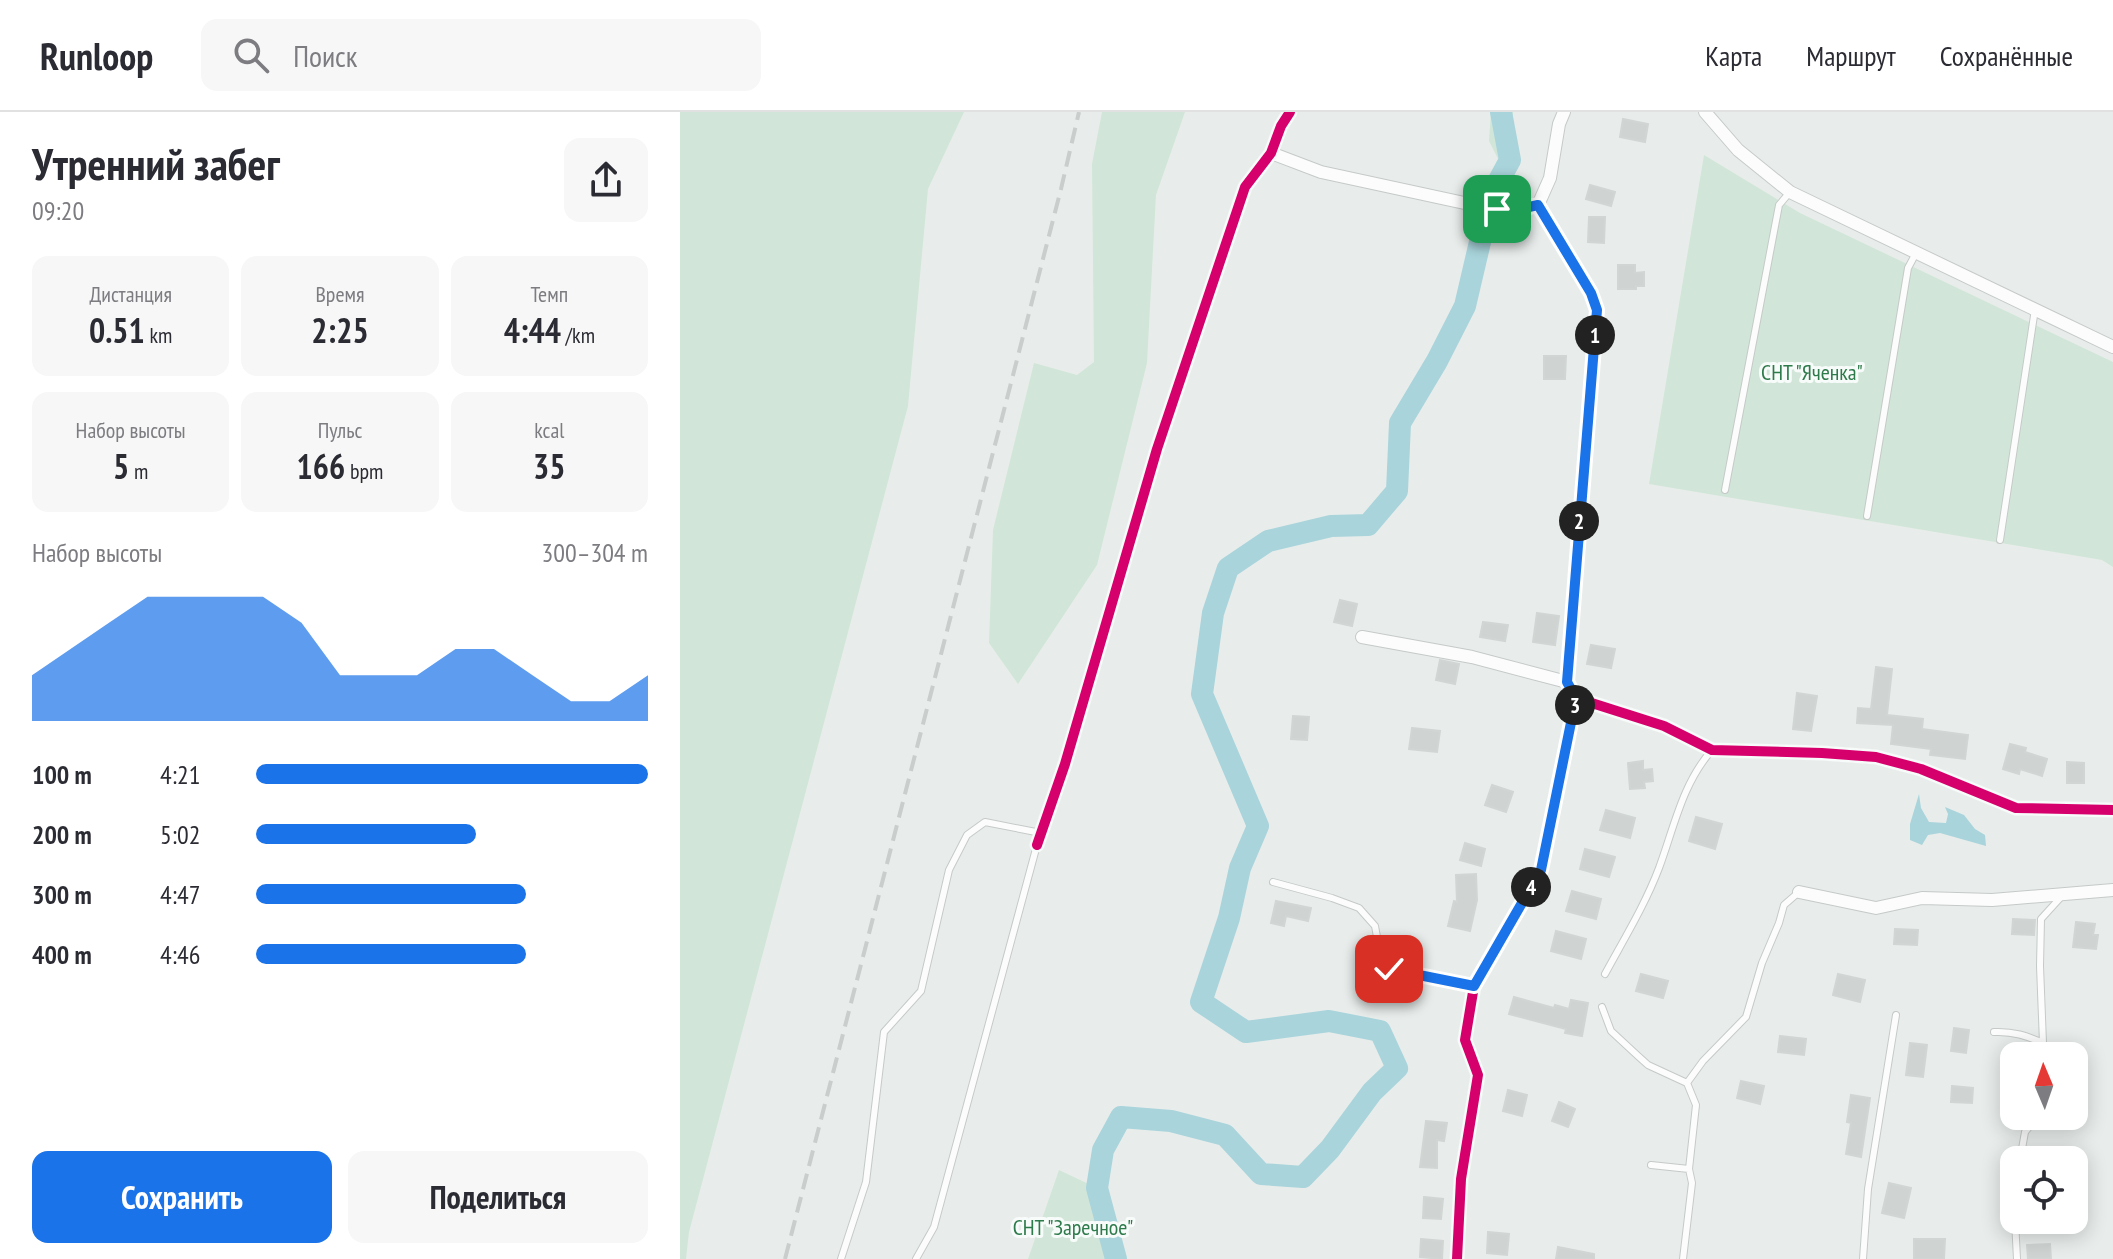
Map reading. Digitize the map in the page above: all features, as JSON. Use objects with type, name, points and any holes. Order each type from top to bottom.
[{"type":"street","points":[[1039,839],[1065,764],[1157,449],[1245,187],[1271,153],[1290,112]]},
{"type":"street","points":[[1538,205],[1550,178],[1559,124],[1564,112]]},
{"type":"street","points":[[1705,112],[1738,150],[1790,192],[2113,347]]},
{"type":"street","points":[[1271,153],[1321,172],[1469,204],[1516,210],[1538,205]]},
{"type":"street","points":[[1457,1259],[1461,1179],[1478,1075],[1465,1040],[1474,986],[1541,870],[1576,698],[1567,682],[1597,310],[1591,293],[1538,205]]},
{"type":"street","points":[[1362,637],[1472,657],[1567,682]]},
{"type":"street","points":[[1576,698],[1664,726],[1712,750],[1876,757],[1921,769],[2016,808],[2113,810]]},
{"type":"street","points":[[1799,892],[1876,908],[1922,898],[1992,900],[2113,890]]},
{"type":"lane","points":[[1725,490],[1779,205],[1790,192]]},
{"type":"lane","points":[[1867,516],[1908,268],[1916,253]]},
{"type":"lane","points":[[2000,540],[2035,309]]},
{"type":"lane","points":[[1605,974],[1644,903],[1685,792],[1698,766],[1712,750]]},
{"type":"lane","points":[[841,1259],[866,1182],[884,1032],[921,991],[949,870],[967,835],[985,822],[1039,839],[934,1227],[916,1259]]},
{"type":"lane","points":[[1273,882],[1359,908],[1375,926],[1380,953],[1389,969],[1474,986]]},
{"type":"lane","points":[[1687,1083],[1703,1061],[1746,1017],[1784,905],[1799,892]]},
{"type":"lane","points":[[2043,1042],[2041,919],[2063,894]]},
{"type":"lane","points":[[1602,1007],[1611,1031],[1648,1065],[1687,1083],[1696,1105],[1689,1169],[1692,1183],[1683,1259]]},
{"type":"lane","points":[[1863,1259],[1868,1189],[1896,1015]]},
{"type":"lane","points":[[1994,1032],[2007,1031],[2041,1042]]},
{"type":"lane","points":[[1651,1165],[1689,1169]]},
{"type":"lane","points":[[2016,1234],[2017,1259]]},
{"type":"green space","points":[[680,112],[964,112],[928,189],[908,406],[689,1232],[686,1259],[680,1259]]},
{"type":"green space","points":[[1102,112],[1185,112],[1156,195],[1147,363],[1097,565],[1018,684],[989,643],[993,530],[1034,363],[1077,375],[1094,362],[1092,164]]},
{"type":"green space","points":[[1491,112],[1513,112],[1499,161],[1489,141]]},
{"type":"green space","name":"СНТ \"Яченка\"","points":[[1704,155],[1800,213],[2113,362],[2113,567],[2102,560],[1649,484]]},
{"type":"green space","name":"СНТ \"Заречное\"","points":[[1059,1170],[1097,1188],[1116,1259],[1028,1259]]},
{"type":"water","points":[[1919,794],[1921,808],[1929,822],[1946,823],[1948,814],[1945,807],[1964,815],[1975,829],[1985,835],[1986,846],[1940,833],[1928,835],[1922,845],[1910,840],[1910,824]]},
{"type":"building","points":[[1623,119],[1648,124],[1645,142],[1620,137]]},
{"type":"building","points":[[1590,185],[1615,192],[1611,206],[1586,199]]},
{"type":"building","points":[[1589,217],[1605,217],[1604,243],[1588,242]]},
{"type":"building","points":[[1618,265],[1635,265],[1635,273],[1644,272],[1644,286],[1618,289]]},
{"type":"building","points":[[1544,356],[1566,356],[1565,379],[1544,379]]},
{"type":"building","points":[[1340,600],[1357,604],[1352,626],[1334,622]]},
{"type":"building","points":[[1537,613],[1559,616],[1555,645],[1533,642]]},
{"type":"building","points":[[1483,622],[1508,625],[1505,641],[1480,637]]},
{"type":"building","points":[[1591,645],[1615,649],[1611,668],[1587,664]]},
{"type":"building","points":[[1440,660],[1459,664],[1455,684],[1436,680]]},
{"type":"building","points":[[1876,667],[1892,669],[1887,715],[1923,719],[1922,729],[1968,735],[1965,759],[1930,755],[1931,749],[1891,744],[1893,725],[1857,723],[1858,708],[1871,709]]},
{"type":"building","points":[[1797,693],[1817,696],[1811,731],[1793,729]]},
{"type":"building","points":[[1293,716],[1309,717],[1307,740],[1291,739]]},
{"type":"building","points":[[1412,728],[1440,731],[1437,752],[1409,749]]},
{"type":"building","points":[[2010,744],[2047,759],[2042,776],[2020,769],[2019,774],[2003,769]]},
{"type":"building","points":[[1643,761],[1643,770],[1652,769],[1653,781],[1644,782],[1645,788],[1630,789],[1628,763]]},
{"type":"building","points":[[2067,762],[2084,763],[2084,783],[2067,783]]},
{"type":"building","points":[[1492,785],[1513,792],[1506,812],[1485,805]]},
{"type":"building","points":[[1606,810],[1635,818],[1630,838],[1600,830]]},
{"type":"building","points":[[1696,817],[1722,824],[1715,849],[1689,841]]},
{"type":"building","points":[[1465,843],[1485,849],[1481,866],[1460,860]]},
{"type":"building","points":[[1585,849],[1615,857],[1609,877],[1580,869]]},
{"type":"building","points":[[1476,874],[1477,900],[1470,931],[1448,926],[1454,901],[1457,902],[1456,875]]},
{"type":"building","points":[[1572,891],[1601,899],[1596,919],[1566,911]]},
{"type":"building","points":[[1276,901],[1311,908],[1308,921],[1286,916],[1284,926],[1271,923]]},
{"type":"building","points":[[2013,919],[2035,920],[2034,935],[2012,934]]},
{"type":"building","points":[[2076,922],[2095,924],[2093,935],[2098,935],[2096,949],[2073,947]]},
{"type":"building","points":[[1895,929],[1918,930],[1917,945],[1894,944]]},
{"type":"building","points":[[1556,931],[1586,939],[1581,959],[1551,951]]},
{"type":"building","points":[[1641,974],[1668,981],[1663,998],[1636,991]]},
{"type":"building","points":[[1838,974],[1865,980],[1860,1002],[1833,995]]},
{"type":"building","points":[[1514,997],[1554,1008],[1555,1005],[1569,1009],[1571,1000],[1588,1003],[1582,1036],[1509,1014]]},
{"type":"building","points":[[1954,1028],[1969,1030],[1966,1053],[1951,1051]]},
{"type":"building","points":[[1780,1036],[1806,1039],[1804,1055],[1778,1052]]},
{"type":"building","points":[[1910,1043],[1927,1045],[1923,1077],[1906,1075]]},
{"type":"building","points":[[1741,1081],[1764,1086],[1760,1104],[1737,1098]]},
{"type":"building","points":[[1952,1086],[1973,1088],[1972,1103],[1951,1102]]},
{"type":"building","points":[[1508,1090],[1527,1095],[1522,1116],[1503,1111]]},
{"type":"building","points":[[1851,1095],[1870,1098],[1861,1157],[1846,1154]]},
{"type":"building","points":[[1559,1102],[1575,1109],[1568,1127],[1552,1121]]},
{"type":"building","points":[[1426,1121],[1447,1123],[1444,1141],[1437,1140],[1437,1168],[1420,1167]]},
{"type":"building","points":[[1889,1183],[1911,1188],[1904,1218],[1882,1213]]},
{"type":"building","points":[[1424,1197],[1443,1199],[1441,1219],[1423,1218]]},
{"type":"building","points":[[1488,1232],[1509,1234],[1507,1255],[1487,1253]]},
{"type":"building","points":[[1421,1239],[1443,1241],[1442,1259],[1420,1257]]},
{"type":"building","points":[[1914,1239],[1945,1239],[1944,1259],[1914,1259]]},
{"type":"building","points":[[2050,1244],[2051,1259],[2028,1259],[2027,1245]]},
{"type":"building","points":[[1558,1247],[1594,1254],[1594,1259],[1556,1259]]},
{"type":"waterway","points":[[1116,1259],[1097,1188],[1103,1150],[1121,1117],[1171,1121],[1225,1135],[1261,1174],[1303,1177],[1330,1149],[1372,1092],[1397,1068],[1380,1031],[1329,1021],[1246,1032],[1201,1002],[1229,918],[1240,868],[1258,826],[1202,694],[1213,613],[1228,568],[1268,541],[1331,526],[1368,525],[1397,491],[1400,423],[1465,306],[1491,195],[1510,160],[1501,112]]},
{"type":"railway","points":[[785,1259],[1079,112]]},
{"type":"cycle path","points":[[1037,845],[1065,764],[1157,449],[1245,187],[1271,153],[1290,112]]},
{"type":"cycle path","points":[[1457,1259],[1461,1179],[1478,1075],[1465,1040],[1474,986],[1541,870],[1576,698],[1567,682],[1597,310],[1591,293],[1538,205]]},
{"type":"cycle path","points":[[1576,698],[1664,726],[1712,750],[1876,757],[1921,769],[2016,808],[2113,810]]},
{"type":"route","points":[[1389,969],[1474,986],[1541,870],[1576,698],[1567,682],[1597,310],[1591,293],[1538,205],[1516,210],[1497,209]]}]
